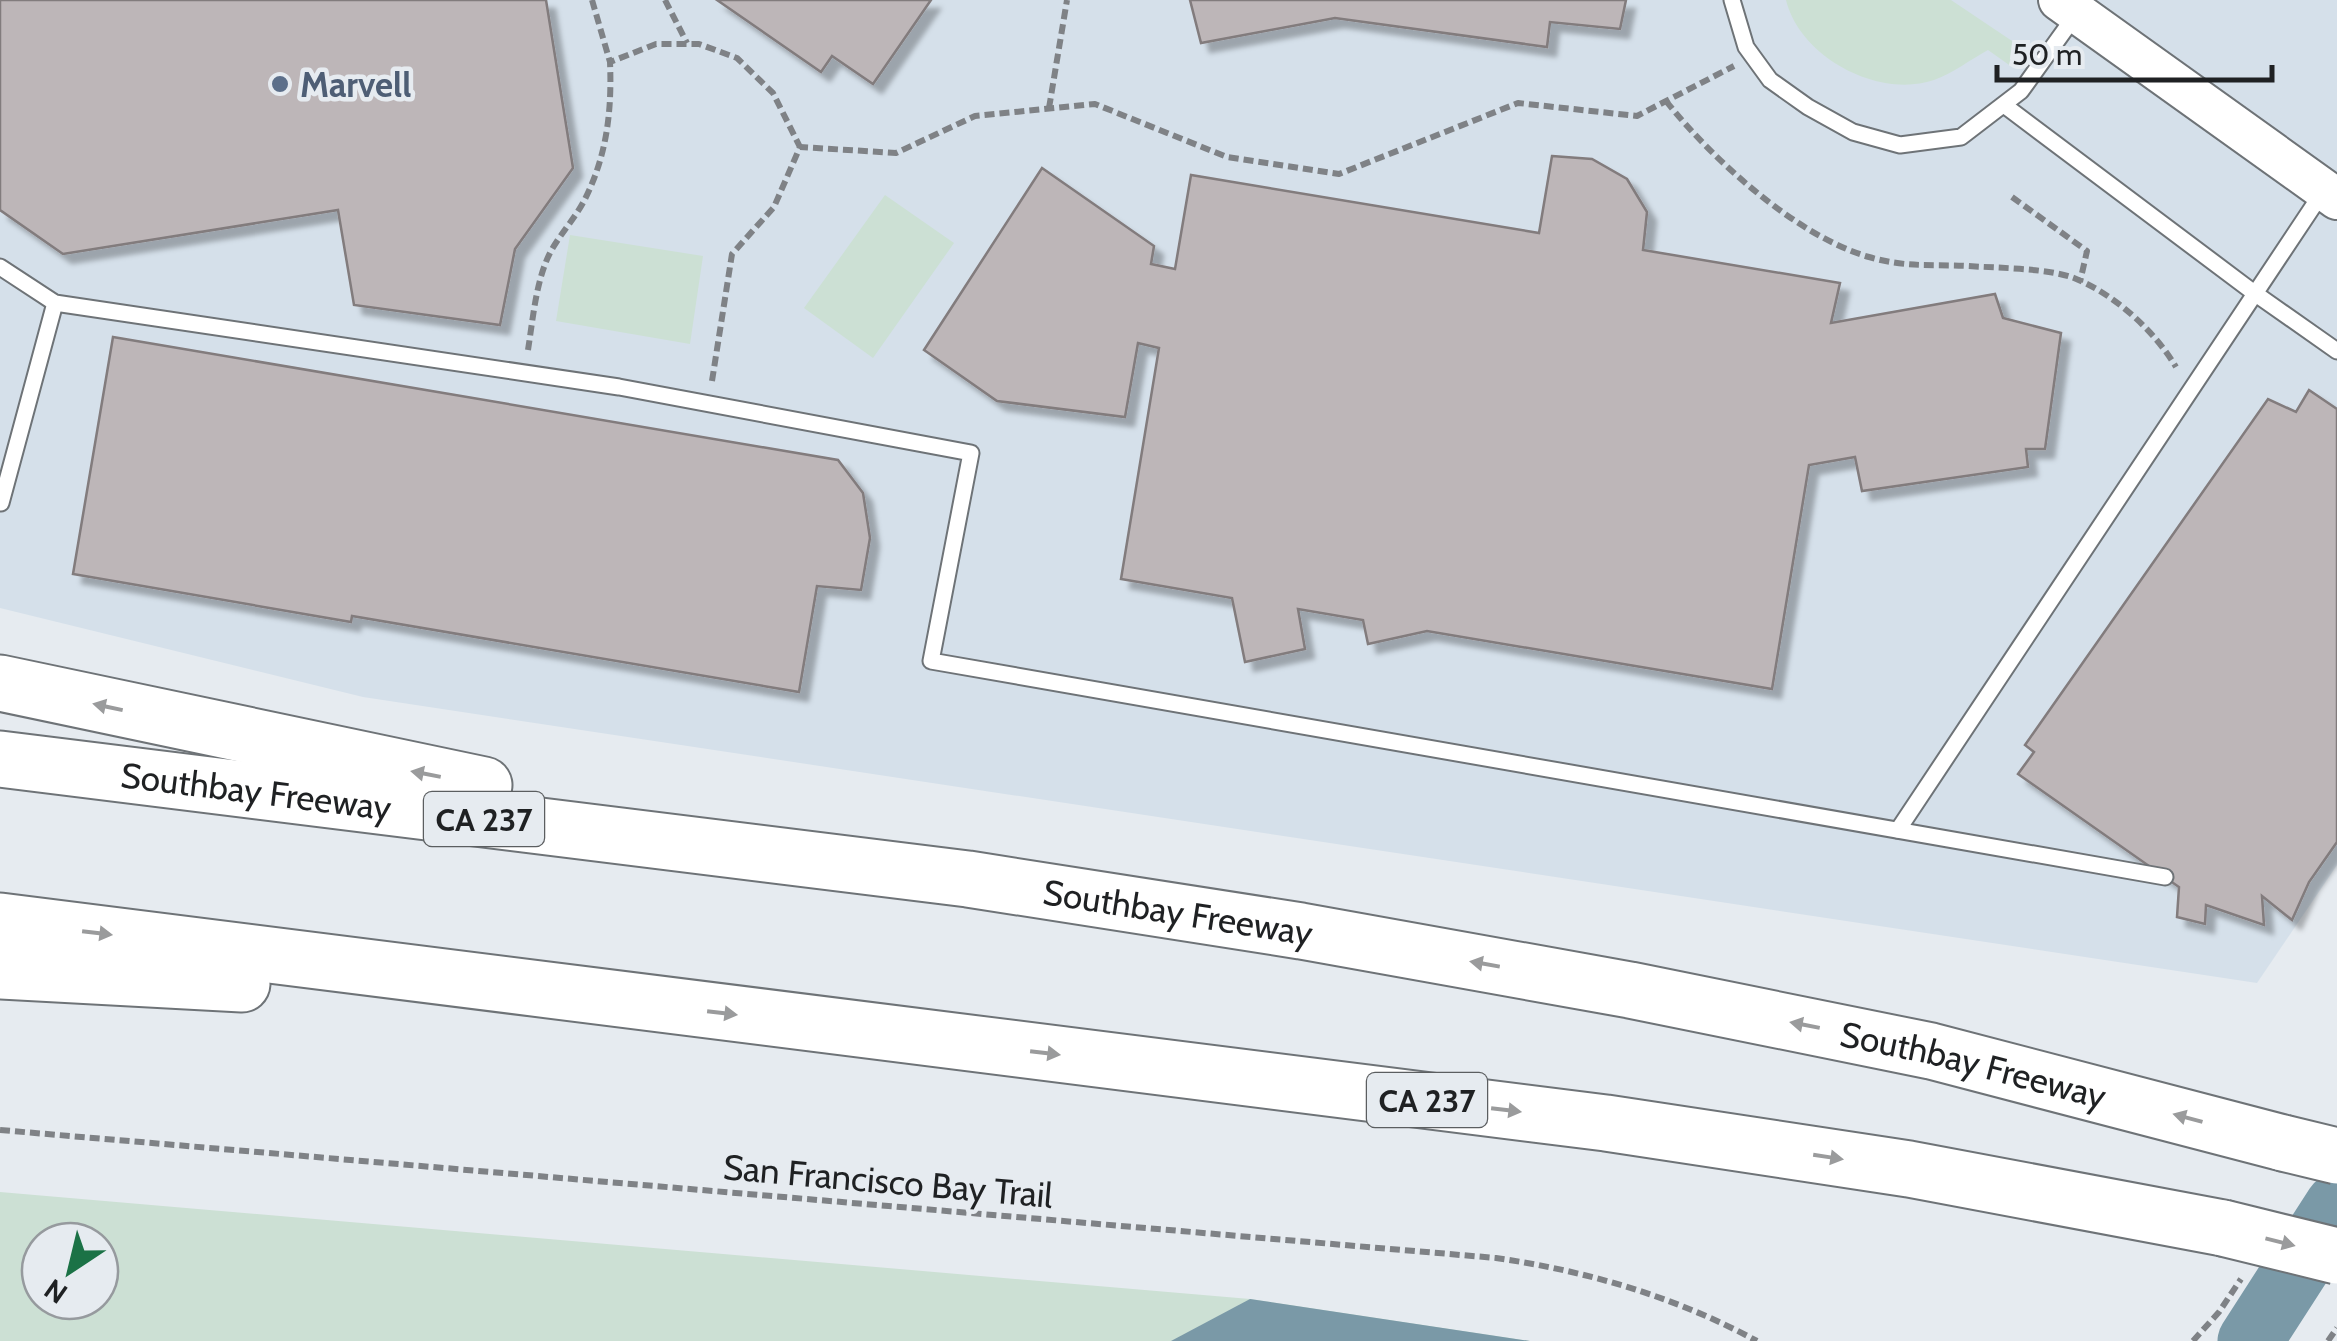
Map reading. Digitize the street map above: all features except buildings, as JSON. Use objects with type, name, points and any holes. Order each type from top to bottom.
[{"type":"highway","points":[[0,683],[342,758],[968,879]]},
{"type":"highway","name":"Southbay Freeway","points":[[0,759],[968,879],[1301,931],[1630,990],[1931,1051],[2337,1156]]},
{"type":"highway","name":"CA 237","points":[[0,921],[1606,1123],[1909,1169],[2223,1228],[2337,1256]]},
{"type":"highway","points":[[0,971],[626,1001]]},
{"type":"street","points":[[2074,4],[2331,194]]},
{"type":"lane","points":[[1732,0],[1746,47],[1770,80],[1853,132],[1900,145],[1961,137],[2021,91],[2074,4]]},
{"type":"lane","points":[[2004,104],[2337,350]]},
{"type":"lane","points":[[1898,830],[2254,292],[2331,194]]},
{"type":"lane","points":[[0,267],[55,303],[526,374],[971,453],[931,661],[2164,877]]},
{"type":"lane","points":[[0,503],[55,303]]},
{"type":"path","points":[[526,374],[541,278],[551,252],[584,201],[606,146],[612,98],[610,62],[592,0]]},
{"type":"path","points":[[665,0],[688,44]]},
{"type":"path","points":[[1049,108],[1067,0]]},
{"type":"path","points":[[610,62],[656,44],[699,44],[737,58],[773,93],[800,147],[774,207],[732,254],[708,404]]},
{"type":"path","points":[[800,147],[896,153],[975,116],[1095,104],[1227,157],[1339,174],[1518,103],[1637,116],[1752,56]]},
{"type":"path","points":[[1666,101],[1694,136],[1754,191],[1818,234],[1867,257],[1920,268],[1964,266],[2071,277],[2114,301],[2146,328],[2168,354],[2189,390]]},
{"type":"path","points":[[2012,197],[2086,251],[2080,282]]},
{"type":"path","name":"San Francisco Bay Trail","points":[[0,1130],[1496,1258],[1563,1268],[1630,1288],[1694,1311],[1757,1341]]},
{"type":"path","points":[[2193,1341],[2219,1312]]},
{"type":"path","points":[[2328,1341],[2337,1328]]},
{"type":"shaded area","points":[[0,0],[2337,0],[2337,865],[2257,983],[363,697],[0,608]]},
{"type":"green space","points":[[1786,0],[1951,0],[2024,49],[2012,67],[1988,50],[1934,80],[1889,84],[1866,78],[1824,55],[1794,21]]},
{"type":"green space","points":[[885,195],[954,243],[873,358],[804,308]]},
{"type":"green space","points":[[570,235],[703,256],[690,344],[556,321]]},
{"type":"green space","points":[[0,1192],[1250,1299],[1530,1341],[0,1341]]},
{"type":"water","points":[[1250,1299],[1530,1341],[1171,1341]]},
{"type":"waterway","points":[[2250,1341],[2337,1206]]},
{"type":"place","name":"Marvell","points":[[280,84]]}]
